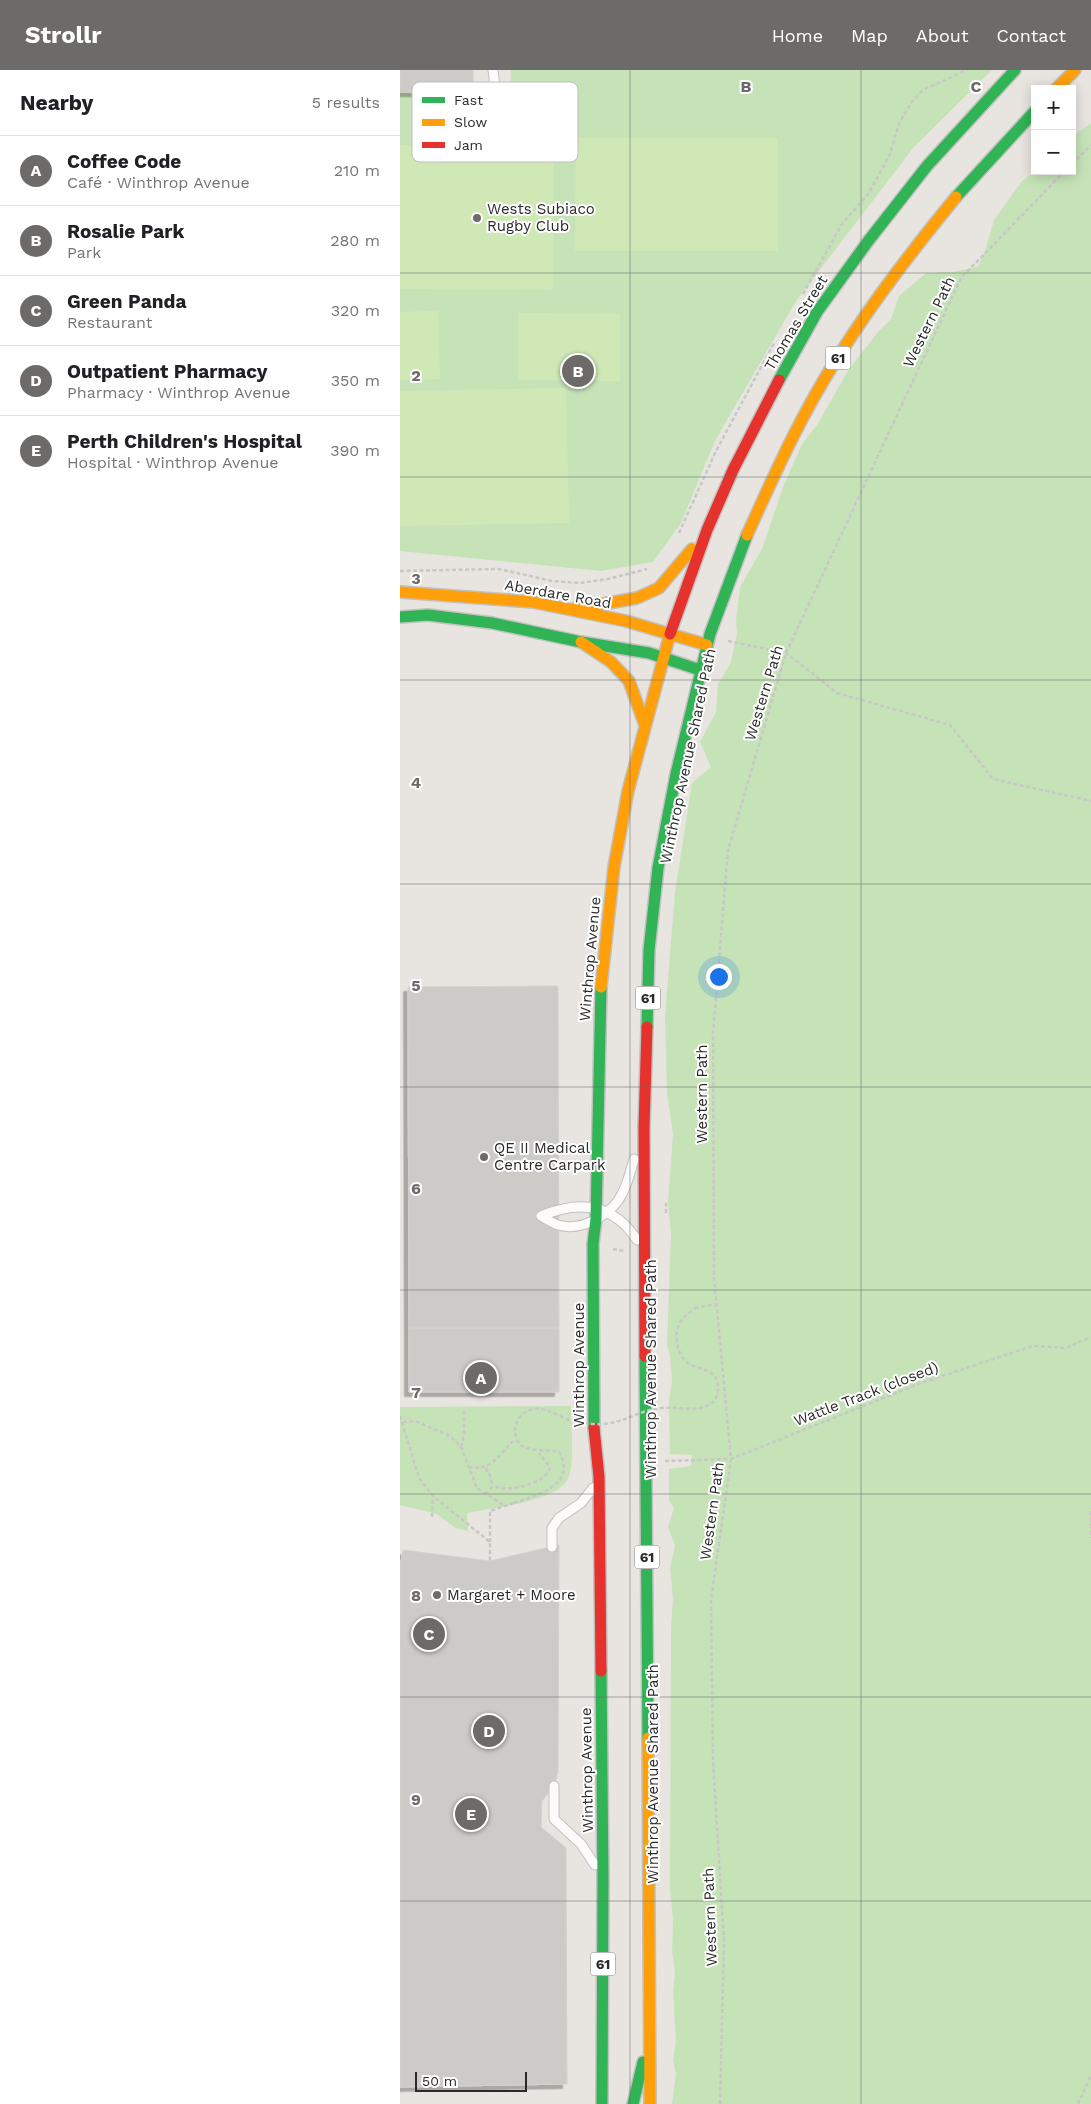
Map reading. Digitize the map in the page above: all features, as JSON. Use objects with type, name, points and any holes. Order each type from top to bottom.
[{"type":"main road","name":"Thomas Street","points":[[670,634],[706,530],[762,410],[817,312],[927,166],[1016,70]]},
{"type":"main road","points":[[1060,85],[1075,70]]},
{"type":"main road","name":"61","points":[[650,2104],[644,1128],[649,950],[658,868],[676,774],[707,645],[744,540],[799,424],[852,335],[903,262],[961,190],[1031,115]]},
{"type":"main road","points":[[574,609],[638,598],[659,588],[706,530]]},
{"type":"main road","name":"Aberdare Road","points":[[400,592],[523,601],[574,609],[626,621],[707,645]]},
{"type":"main road","points":[[400,617],[428,615],[483,621],[581,642],[649,653],[700,670]]},
{"type":"main road","name":"Winthrop Avenue","points":[[602,2104],[603,1878],[599,1477],[594,1432],[593,1244],[596,1214],[600,1003],[603,955],[614,867],[628,791],[670,634]]},
{"type":"main road","points":[[581,642],[610,661],[625,676],[633,688],[645,725]]},
{"type":"main road","points":[[633,2104],[650,2029]]},
{"type":"lane","points":[[593,1244],[592,1236],[587,1230],[579,1226],[560,1225],[541,1216],[559,1208],[596,1214],[608,1212],[623,1192],[644,1128]]},
{"type":"lane","points":[[608,1212],[628,1226],[645,1253]]},
{"type":"lane","points":[[579,1226],[596,1214]]},
{"type":"lane","points":[[552,1547],[552,1528],[559,1518],[581,1503],[592,1491],[599,1477]]},
{"type":"lane","points":[[554,1786],[554,1819],[581,1844],[603,1878]]},
{"type":"path","points":[[1076,160],[1091,144]]},
{"type":"path","name":"Western Path","points":[[720,2104],[724,1942],[713,1761],[711,1600],[731,1459],[716,1304],[713,1033],[728,850],[786,653],[961,278],[1061,175]]},
{"type":"path","points":[[400,571],[498,569],[552,581],[580,583],[642,571]]},
{"type":"path","points":[[724,641],[786,653],[838,693],[950,726],[993,779],[1091,801]]},
{"type":"path","points":[[664,1218],[666,1199]]},
{"type":"path","points":[[606,1247],[631,1253]]},
{"type":"path","points":[[490,1561],[490,1511],[540,1494],[557,1484],[565,1471],[564,1460],[559,1452],[549,1449],[523,1447],[517,1441],[515,1429],[517,1420],[525,1412],[534,1409],[545,1409],[576,1422],[611,1424],[660,1408],[704,1407],[713,1402],[718,1392],[717,1383],[712,1373],[702,1367],[689,1364],[677,1346],[676,1334],[681,1321],[695,1308],[716,1304]]},
{"type":"path","name":"Wattle Track (closed)","points":[[646,1461],[731,1459],[921,1383],[1033,1346],[1066,1348],[1091,1337]]},
{"type":"path","name":"Winthrop Avenue Shared Path","points":[[662,1405],[662,1414]]},
{"type":"path","points":[[464,1408],[462,1447],[468,1467],[477,1488],[505,1506]]},
{"type":"path","points":[[400,1416],[419,1478],[433,1496],[490,1542]]},
{"type":"path","points":[[403,1422],[416,1421],[450,1436],[462,1447]]},
{"type":"path","points":[[468,1467],[486,1468],[513,1441]]},
{"type":"path","points":[[484,1494],[492,1487],[513,1488],[544,1478],[549,1473],[550,1467],[538,1453]]},
{"type":"path","points":[[486,1468],[491,1478],[492,1487]]},
{"type":"path","points":[[432,1517],[433,1496]]},
{"type":"path","points":[[1091,1512],[1091,1538]]},
{"type":"path","points":[[1078,2104],[1091,2076]]},
{"type":"green space","points":[[511,70],[992,70],[914,147],[796,301],[715,441],[681,523],[653,562],[601,571],[400,551],[400,93],[412,93],[412,162],[578,162],[578,82],[511,82]]},
{"type":"green space","points":[[1091,123],[1091,2104],[672,2104],[676,2074],[673,2061],[676,2041],[673,1992],[675,1972],[672,1952],[673,1920],[670,1889],[671,1626],[673,1599],[670,1567],[675,1546],[668,1527],[674,1508],[669,1500],[669,1469],[691,1466],[692,1455],[670,1454],[669,1401],[672,1381],[670,1355],[667,1346],[671,1234],[668,1202],[673,1134],[667,1093],[665,1016],[675,892],[692,783],[711,767],[700,742],[716,712],[718,684],[731,662],[737,633],[736,620],[740,587],[762,549],[783,487],[802,444],[817,425],[849,369],[878,332],[891,319],[899,296],[926,273],[952,272],[978,267],[994,220],[1022,181],[1031,174],[1076,175],[1076,134]]},
{"type":"green space","points":[[578,138],[778,138],[778,251],[575,251],[576,162],[578,162]]},
{"type":"green space","name":"Wests Subiaco Rugby Club","points":[[400,145],[412,145],[412,162],[554,162],[553,290],[400,289]]},
{"type":"green space","points":[[438,311],[440,379],[400,380],[400,312]]},
{"type":"green space","points":[[518,313],[620,314],[620,381],[518,380]]},
{"type":"green space","points":[[566,388],[569,523],[400,526],[400,391]]},
{"type":"green space","points":[[571,1406],[572,1454],[570,1473],[568,1479],[561,1487],[551,1493],[522,1503],[467,1513],[468,1531],[455,1528],[437,1514],[400,1505],[400,1407]]},
{"type":"building","points":[[400,70],[473,70],[473,82],[412,82],[412,92],[400,92]]},
{"type":"building","name":"QE II Medical Centre Carpark","points":[[558,986],[559,1328],[409,1328],[408,987]]},
{"type":"building","points":[[409,1328],[559,1328],[559,1392],[409,1392]]},
{"type":"building","points":[[559,1545],[558,1772],[554,1786],[542,1801],[541,1827],[566,1848],[567,2084],[400,2087],[400,1568],[403,1550],[490,1561]]},
{"type":"traffic: fast","points":[[779,380],[817,312],[869,240],[927,166],[1015,70]]},
{"type":"traffic: fast","points":[[956,197],[1031,115]]},
{"type":"traffic: fast","points":[[647,1027],[649,950],[658,868],[676,774],[710,634],[747,535]]},
{"type":"traffic: fast","points":[[400,617],[428,615],[492,623],[581,642],[649,653],[700,670]]},
{"type":"traffic: fast","points":[[594,1428],[593,1244],[596,1219],[601,987]]},
{"type":"traffic: fast","points":[[645,1356],[648,1738]]},
{"type":"traffic: fast","points":[[601,1671],[603,1878],[602,2104]]},
{"type":"traffic: fast","points":[[633,2104],[643,2062]]},
{"type":"traffic: slow","points":[[1060,85],[1075,70]]},
{"type":"traffic: slow","points":[[747,535],[792,439],[833,365],[892,279],[956,197]]},
{"type":"traffic: slow","points":[[574,609],[637,598],[659,588],[692,549]]},
{"type":"traffic: slow","points":[[400,592],[533,602],[626,621],[707,645]]},
{"type":"traffic: slow","points":[[601,987],[614,867],[628,791],[670,634]]},
{"type":"traffic: slow","points":[[581,642],[611,662],[629,681],[645,725]]},
{"type":"traffic: slow","points":[[648,1738],[650,2104]]},
{"type":"traffic: jam","points":[[670,634],[707,530],[733,470],[779,380]]},
{"type":"traffic: jam","points":[[645,1356],[644,1128],[647,1027]]},
{"type":"traffic: jam","points":[[594,1428],[599,1477],[601,1671]]},
{"type":"place","name":"Wests Subiaco Rugby Club","points":[[477,218]]},
{"type":"place","name":"Rosalie Park","points":[[578,371]]},
{"type":"place","name":"QE II Medical Centre Carpark","points":[[484,1157]]},
{"type":"place","name":"Coffee Code","points":[[481,1378]]},
{"type":"place","name":"Margaret + Moore","points":[[437,1595]]},
{"type":"place","name":"Green Panda","points":[[429,1634]]},
{"type":"place","name":"Outpatient Pharmacy","points":[[489,1731]]},
{"type":"place","name":"Perth Children's Hospital","points":[[471,1814]]}]
